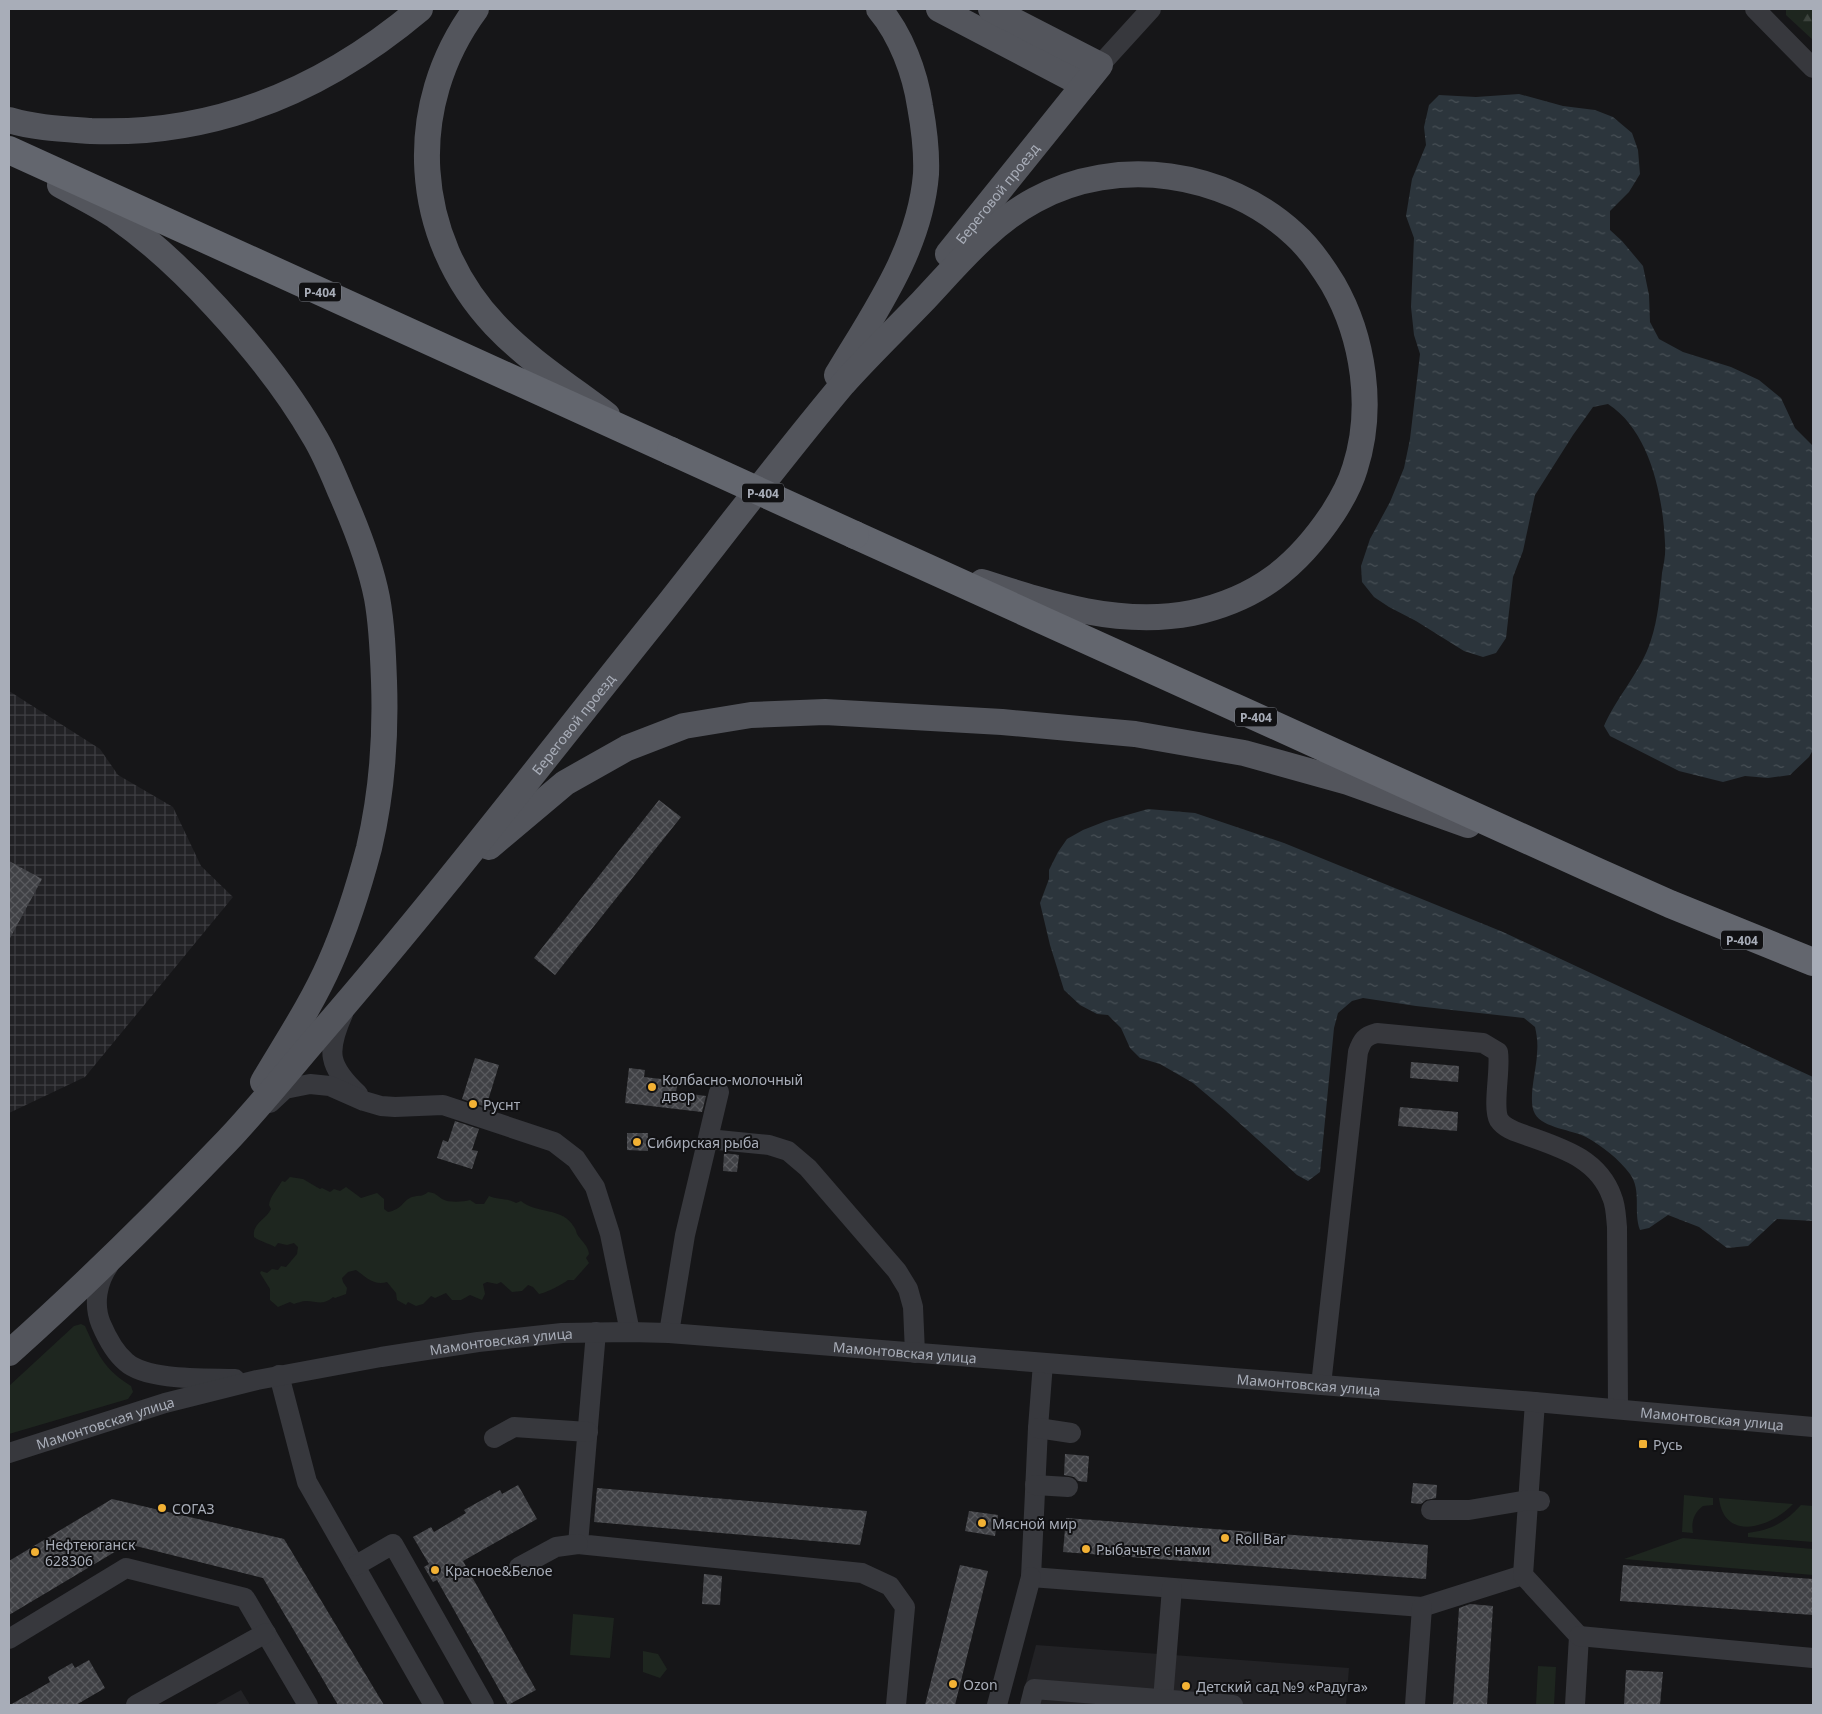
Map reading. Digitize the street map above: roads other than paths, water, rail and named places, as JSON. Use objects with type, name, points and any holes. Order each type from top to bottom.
[{"type":"highway","name":"Р-404","points":[[9,150],[1598,872],[1670,904],[1813,962]]},
{"type":"highway","name":"Р-404","points":[[1670,904],[1813,976]]},
{"type":"main road","points":[[9,120],[68,130],[120,132],[201,123],[241,112],[279,98],[321,77],[372,45],[420,9]]},
{"type":"main road","points":[[476,9],[463,26],[444,63],[432,104],[427,157],[429,193],[437,230],[449,259],[468,292],[495,325],[528,356],[632,434]]},
{"type":"main road","points":[[794,446],[886,294],[909,245],[920,209],[926,165],[925,135],[918,90],[905,54],[888,19],[879,9]]},
{"type":"main road","points":[[940,9],[1084,85]]},
{"type":"main road","points":[[991,9],[1100,65]]},
{"type":"main road","name":"Береговой проезд","points":[[846,381],[1100,65]]},
{"type":"main road","points":[[9,156],[114,215],[193,281],[234,326],[274,375],[316,438],[353,519],[377,598],[383,642],[384,748],[378,801],[368,849],[348,914],[330,963],[229,1138],[118,1251],[9,1353]]},
{"type":"main road","points":[[794,446],[846,381],[970,252],[1007,218],[1036,200],[1084,181],[1111,175],[1170,176],[1198,182],[1234,195],[1266,212],[1295,234],[1321,264],[1338,294],[1353,329],[1363,370],[1364,414],[1357,464],[1345,495],[1319,534],[1296,560],[1271,582],[1232,601],[1192,613],[1148,618],[1105,615],[1052,604],[914,561]]},
{"type":"main road","name":"Береговой проезд","points":[[229,1138],[350,999],[443,887],[794,446]]},
{"type":"main road","points":[[443,887],[565,783],[627,748],[684,726],[751,715],[825,712],[1002,722],[1135,734],[1244,753],[1348,782],[1598,872]]},
{"type":"street","points":[[1755,9],[1813,68]]},
{"type":"street","name":"Береговой проезд","points":[[1100,65],[1149,10]]},
{"type":"street","points":[[350,999],[333,1035],[332,1054],[336,1069],[364,1101]]},
{"type":"street","points":[[1321,1385],[1358,1052],[1361,1042],[1367,1035],[1377,1033],[1483,1044],[1492,1047],[1498,1052],[1500,1061],[1496,1108],[1499,1120],[1510,1130],[1575,1155],[1591,1165],[1606,1182],[1613,1199],[1618,1227],[1618,1409]]},
{"type":"street","points":[[229,1138],[285,1089],[310,1084],[330,1086],[364,1101],[381,1106],[444,1105],[554,1142],[576,1160],[595,1188],[610,1234],[630,1332]]},
{"type":"street","points":[[669,1333],[684,1235],[719,1092]]},
{"type":"street","points":[[708,1139],[769,1145],[788,1151],[808,1168],[897,1271],[908,1289],[913,1307],[915,1353]]},
{"type":"street","points":[[118,1251],[101,1277],[97,1296],[99,1318],[106,1338],[127,1364],[146,1373],[168,1376],[257,1380]]},
{"type":"street","points":[[578,1544],[596,1332]]},
{"type":"street","name":"Мамонтовская улица","points":[[9,1453],[165,1403],[279,1375],[478,1342],[562,1333],[596,1332],[669,1333],[1535,1402],[1813,1427]]},
{"type":"street","points":[[997,1705],[1031,1577],[1038,1428],[1044,1363]]},
{"type":"street","points":[[279,1375],[307,1482],[434,1705]]},
{"type":"street","points":[[1523,1575],[1534,1500],[1535,1402]]},
{"type":"street","points":[[494,1438],[514,1426],[588,1432]]},
{"type":"street","points":[[1038,1428],[1071,1433]]},
{"type":"street","points":[[1035,1485],[1068,1487]]},
{"type":"street","points":[[1431,1510],[1469,1510],[1534,1500]]},
{"type":"street","points":[[355,1566],[390,1539],[484,1705]]},
{"type":"street","points":[[519,1567],[556,1547],[578,1544],[862,1572],[890,1586],[905,1607],[896,1705]]},
{"type":"street","points":[[9,1639],[126,1568],[245,1598],[308,1705]]},
{"type":"street","points":[[1031,1577],[1422,1607],[1523,1575]]},
{"type":"street","points":[[1523,1575],[1579,1636],[1813,1658]]},
{"type":"street","points":[[1163,1700],[1172,1588]]},
{"type":"street","points":[[1415,1705],[1422,1607]]},
{"type":"street","points":[[136,1705],[266,1633]]},
{"type":"street","points":[[1575,1705],[1579,1636]]},
{"type":"street","points":[[1030,1705],[1034,1689],[1233,1705]]},
{"type":"water","points":[[1519,94],[1563,106],[1595,110],[1613,117],[1632,133],[1638,150],[1640,174],[1629,192],[1610,211],[1610,230],[1643,266],[1649,295],[1650,322],[1659,339],[1683,352],[1731,367],[1759,380],[1781,398],[1795,428],[1813,446],[1813,750],[1809,757],[1790,775],[1768,778],[1745,776],[1723,782],[1679,771],[1610,736],[1604,726],[1615,704],[1647,652],[1657,615],[1665,550],[1661,505],[1652,466],[1634,430],[1608,404],[1593,407],[1535,495],[1523,551],[1513,577],[1506,638],[1496,653],[1483,657],[1464,651],[1374,597],[1362,582],[1361,566],[1370,539],[1390,502],[1404,468],[1410,439],[1420,354],[1414,335],[1411,307],[1414,238],[1406,216],[1412,179],[1426,145],[1424,127],[1429,105],[1439,95],[1476,97]]},
{"type":"water","points":[[1148,809],[1195,813],[1284,843],[1503,932],[1813,1077],[1813,1221],[1777,1219],[1748,1246],[1727,1248],[1699,1227],[1668,1215],[1649,1228],[1640,1230],[1637,1216],[1636,1187],[1626,1168],[1610,1153],[1586,1137],[1545,1123],[1535,1114],[1532,1101],[1537,1059],[1535,1027],[1524,1018],[1363,998],[1352,1001],[1338,1013],[1334,1028],[1320,1172],[1308,1181],[1297,1175],[1193,1083],[1160,1064],[1140,1058],[1130,1048],[1121,1028],[1108,1015],[1097,1014],[1080,1005],[1064,990],[1050,945],[1040,903],[1049,879],[1049,870],[1067,839],[1106,821]]},
{"type":"place","name":"Колбасно-молочный двор","points":[[652,1087]]},
{"type":"place","name":"Руснт","points":[[473,1104]]},
{"type":"place","name":"Сибирская рыба","points":[[637,1142]]},
{"type":"place","name":"Русь","points":[[1643,1444]]},
{"type":"place","name":"СОГАЗ","points":[[162,1508]]},
{"type":"place","name":"Мясной мир","points":[[982,1523]]},
{"type":"place","name":"Roll Bar","points":[[1225,1538]]},
{"type":"place","name":"Рыбачьте с нами","points":[[1086,1549]]},
{"type":"place","name":"Нефтеюганск 628306","points":[[35,1552]]},
{"type":"place","name":"Красное&Белое","points":[[435,1570]]},
{"type":"place","name":"Ozon","points":[[953,1684]]},
{"type":"place","name":"Детский сад №9 «Радуга»","points":[[1186,1686]]}]
